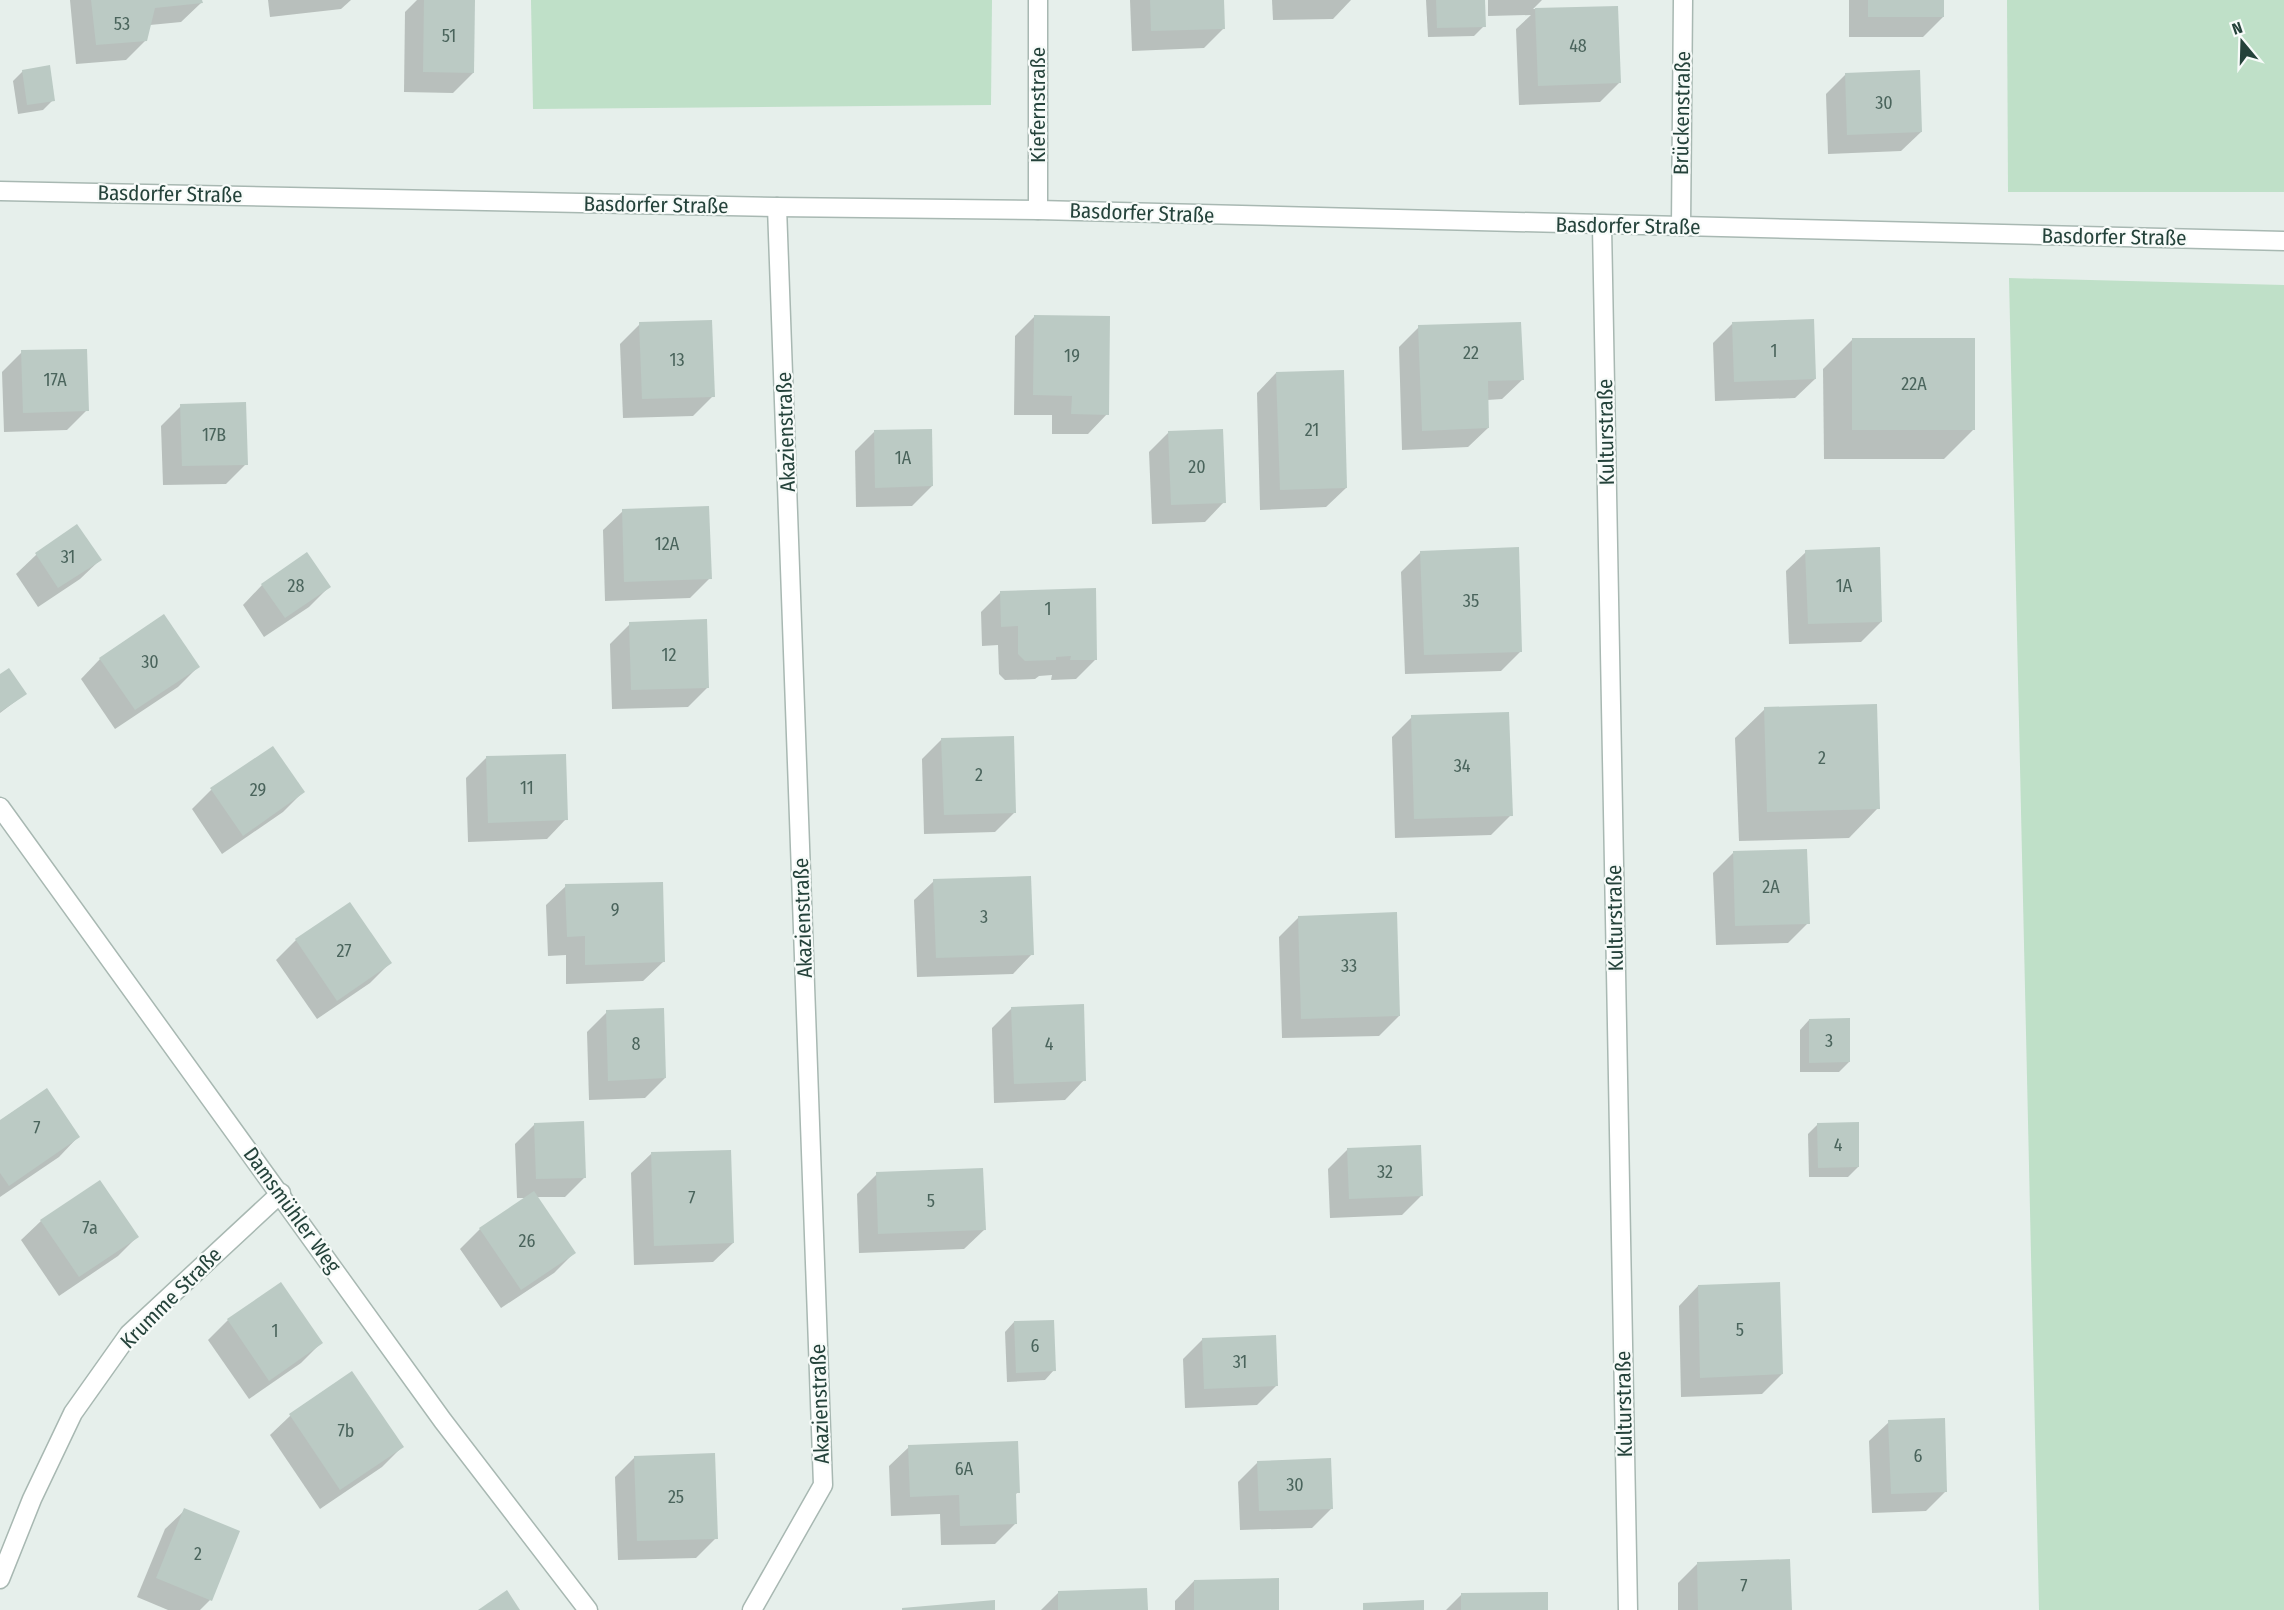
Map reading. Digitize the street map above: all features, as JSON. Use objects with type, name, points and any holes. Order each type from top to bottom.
[{"type":"street","name":"Kiefernstraße","points":[[1038,0],[1038,210]]},
{"type":"street","name":"Brückenstraße","points":[[1681,226],[1683,0]]},
{"type":"street","name":"Basdorfer Straße","points":[[0,191],[1038,210],[1602,226],[2284,241]]},
{"type":"street","name":"Akazienstraße","points":[[752,1610],[823,1485],[777,207]]},
{"type":"street","name":"Kulturstraße","points":[[1602,226],[1628,1610]]},
{"type":"street","name":"Damsmühler Weg","points":[[0,807],[281,1193],[443,1421],[588,1610]]},
{"type":"street","name":"Krumme Straße","points":[[0,1579],[32,1499],[73,1413],[129,1334],[281,1193]]},
{"type":"green space","points":[[531,0],[992,0],[991,105],[533,109]]},
{"type":"green space","points":[[2007,0],[2284,0],[2284,192],[2008,192]]},
{"type":"green space","points":[[2009,278],[2284,285],[2284,1610],[2039,1610]]},
{"type":"building","points":[[91,0],[202,0],[203,3],[155,8],[147,41],[96,45]]},
{"type":"building","points":[[424,0],[475,0],[474,73],[423,72]]},
{"type":"building","points":[[1150,0],[1224,0],[1225,29],[1151,31]]},
{"type":"building","points":[[1436,0],[1485,0],[1486,27],[1437,28]]},
{"type":"building","points":[[1868,0],[1944,0],[1944,17],[1868,17]]},
{"type":"building","points":[[1618,6],[1621,83],[1538,86],[1535,8]]},
{"type":"building","points":[[50,65],[55,101],[27,105],[22,70]]},
{"type":"building","points":[[1920,70],[1922,132],[1847,135],[1845,73]]},
{"type":"building","points":[[1034,315],[1110,316],[1109,415],[1071,414],[1072,396],[1033,395]]},
{"type":"building","points":[[1814,319],[1816,379],[1734,382],[1732,322]]},
{"type":"building","points":[[712,320],[715,397],[642,399],[639,322]]},
{"type":"building","points":[[1521,322],[1524,380],[1488,381],[1489,428],[1422,431],[1418,325]]},
{"type":"building","points":[[1852,338],[1975,338],[1975,430],[1852,430]]},
{"type":"building","points":[[87,349],[89,411],[23,413],[21,350]]},
{"type":"building","points":[[1344,370],[1347,488],[1280,490],[1276,372]]},
{"type":"building","points":[[246,402],[248,465],[182,466],[180,404]]},
{"type":"building","points":[[932,429],[933,486],[875,488],[874,430]]},
{"type":"building","points":[[1223,429],[1226,503],[1171,505],[1168,431]]},
{"type":"building","points":[[709,506],[712,579],[624,582],[622,509]]},
{"type":"building","points":[[77,524],[102,560],[58,588],[35,553]]},
{"type":"building","points":[[1519,547],[1522,652],[1424,655],[1420,551]]},
{"type":"building","points":[[1880,547],[1882,622],[1808,624],[1805,550]]},
{"type":"building","points":[[307,552],[331,587],[285,618],[261,584]]},
{"type":"building","points":[[1096,588],[1097,660],[1070,660],[1071,656],[1056,657],[1056,660],[1025,661],[1018,654],[1018,626],[1001,627],[1000,591]]},
{"type":"building","points":[[164,614],[200,667],[135,710],[99,658]]},
{"type":"building","points":[[707,619],[709,688],[631,690],[629,622]]},
{"type":"building","points":[[9,668],[27,694],[0,712],[0,674]]},
{"type":"building","points":[[1877,704],[1880,809],[1767,812],[1764,707]]},
{"type":"building","points":[[1509,712],[1513,816],[1414,819],[1411,715]]},
{"type":"building","points":[[1014,736],[1016,813],[944,815],[941,738]]},
{"type":"building","points":[[273,746],[305,792],[243,836],[210,788]]},
{"type":"building","points":[[566,754],[568,820],[488,823],[486,756]]},
{"type":"building","points":[[1807,849],[1810,924],[1735,926],[1733,851]]},
{"type":"building","points":[[1031,876],[1034,955],[936,958],[933,879]]},
{"type":"building","points":[[663,882],[665,962],[585,965],[585,936],[567,937],[565,884]]},
{"type":"building","points":[[350,902],[392,963],[337,1001],[295,939]]},
{"type":"building","points":[[1397,912],[1400,1016],[1301,1019],[1298,916]]},
{"type":"building","points":[[1084,1004],[1086,1081],[1014,1084],[1011,1007]]},
{"type":"building","points":[[664,1008],[666,1078],[608,1081],[606,1010]]},
{"type":"building","points":[[1850,1018],[1850,1062],[1809,1063],[1809,1019]]},
{"type":"building","points":[[47,1088],[80,1137],[9,1186],[0,1173],[0,1120]]},
{"type":"building","points":[[584,1121],[586,1178],[536,1179],[534,1123]]},
{"type":"building","points":[[1859,1122],[1859,1167],[1818,1168],[1817,1123]]},
{"type":"building","points":[[1421,1145],[1423,1196],[1349,1199],[1347,1148]]},
{"type":"building","points":[[731,1150],[734,1243],[654,1246],[651,1152]]},
{"type":"building","points":[[983,1168],[986,1230],[878,1234],[876,1172]]},
{"type":"building","points":[[100,1180],[139,1237],[79,1277],[40,1220]]},
{"type":"building","points":[[534,1191],[576,1253],[521,1290],[479,1228]]},
{"type":"building","points":[[281,1282],[323,1343],[269,1381],[227,1319]]},
{"type":"building","points":[[1780,1282],[1783,1374],[1700,1378],[1698,1285]]},
{"type":"building","points":[[1054,1320],[1056,1371],[1016,1373],[1014,1321]]},
{"type":"building","points":[[1276,1335],[1278,1386],[1204,1389],[1202,1338]]},
{"type":"building","points":[[352,1371],[404,1447],[340,1490],[289,1414]]},
{"type":"building","points":[[1945,1418],[1947,1492],[1891,1494],[1888,1420]]},
{"type":"building","points":[[1018,1441],[1020,1493],[1016,1493],[1017,1524],[960,1526],[959,1495],[910,1497],[908,1445]]},
{"type":"building","points":[[715,1453],[718,1539],[637,1541],[634,1456]]},
{"type":"building","points":[[1331,1458],[1333,1509],[1259,1511],[1257,1461]]},
{"type":"building","points":[[184,1508],[240,1531],[212,1601],[156,1578]]},
{"type":"building","points":[[1790,1559],[1792,1610],[1698,1610],[1697,1562]]},
{"type":"building","points":[[1279,1578],[1279,1610],[1194,1610],[1194,1580]]},
{"type":"building","points":[[1147,1588],[1148,1610],[1058,1610],[1058,1591]]},
{"type":"building","points":[[507,1590],[520,1610],[478,1610]]},
{"type":"building","points":[[1548,1592],[1548,1610],[1461,1610],[1461,1593]]},
{"type":"building","points":[[995,1600],[995,1610],[902,1610],[902,1608]]},
{"type":"building","points":[[1424,1600],[1424,1610],[1363,1610],[1363,1603]]}]
